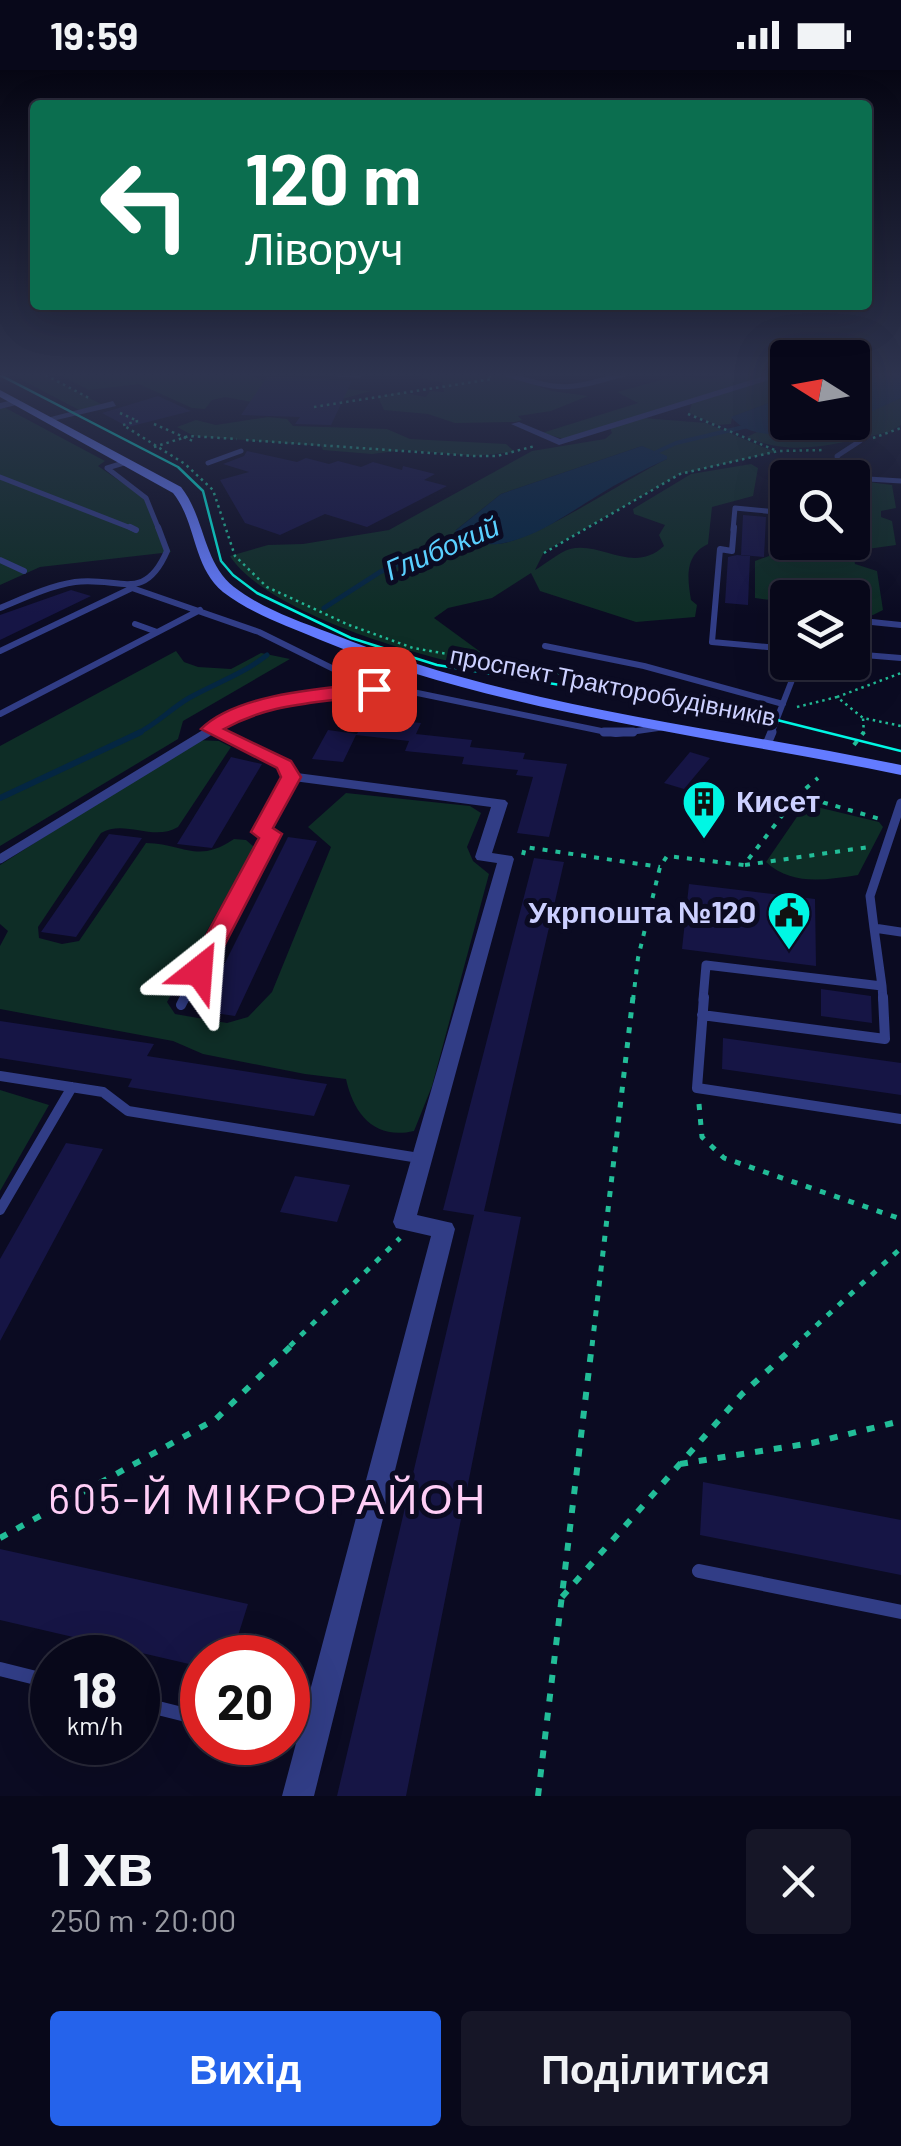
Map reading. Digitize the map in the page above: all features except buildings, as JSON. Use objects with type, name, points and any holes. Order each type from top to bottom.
[{"type":"main road","name":"проспект Тракторобудівників","points":[[110,453],[163,481],[186,499],[206,564],[219,581],[278,616],[333,642],[428,674],[668,727],[901,770]]},
{"type":"street","points":[[210,729],[284,765],[291,777],[500,802],[484,857],[506,859],[404,1222],[444,1229],[305,1744],[298,1796]]},
{"type":"lane","points":[[208,463],[237,453]]},
{"type":"lane","points":[[0,652],[158,572],[167,551],[146,498],[107,468],[127,462]]},
{"type":"lane","points":[[0,477],[136,530]]},
{"type":"lane","points":[[870,479],[901,481]]},
{"type":"lane","points":[[770,511],[735,508],[732,550],[720,550],[712,642],[770,647]]},
{"type":"lane","points":[[0,560],[24,570]]},
{"type":"lane","points":[[0,608],[58,582],[102,579],[259,632],[374,689]]},
{"type":"lane","points":[[0,714],[200,610]]},
{"type":"lane","points":[[870,622],[901,625]]},
{"type":"lane","points":[[134,624],[157,632]]},
{"type":"lane","points":[[545,646],[644,666],[783,704]]},
{"type":"lane","points":[[870,655],[901,658]]},
{"type":"lane","points":[[768,744],[792,680]]},
{"type":"lane","points":[[0,859],[210,729],[235,716],[303,695],[398,689],[616,734],[668,727]]},
{"type":"lane","points":[[181,1006],[271,834],[261,832],[291,777]]},
{"type":"lane","points":[[702,1015],[884,1039],[882,986],[870,896],[901,803]]},
{"type":"lane","points":[[874,928],[901,932]]},
{"type":"lane","points":[[882,986],[706,965],[698,1088],[901,1119]]},
{"type":"lane","points":[[0,1076],[103,1092],[128,1111],[422,1158]]},
{"type":"lane","points":[[0,1210],[72,1087]]},
{"type":"lane","points":[[700,1571],[901,1612]]},
{"type":"lane","points":[[0,1669],[30,1676]]},
{"type":"path","points":[[164,453],[185,464],[214,490],[235,556],[267,587],[349,626],[413,648],[592,680]]},
{"type":"path","points":[[418,453],[497,456],[512,453]]},
{"type":"path","points":[[544,552],[680,474],[771,453]]},
{"type":"path","points":[[838,697],[901,673]]},
{"type":"path","points":[[850,749],[864,734],[863,718],[901,726]]},
{"type":"path","points":[[744,865],[798,795],[818,778]]},
{"type":"path","points":[[798,795],[893,823]]},
{"type":"path","points":[[538,1796],[638,958],[660,867],[667,856],[744,865],[884,845]]},
{"type":"path","points":[[698,1088],[702,1137],[724,1158],[901,1220]]},
{"type":"path","points":[[0,1538],[216,1419],[414,1224]]},
{"type":"path","points":[[562,1596],[742,1394],[901,1248]]},
{"type":"path","points":[[680,1464],[812,1443],[901,1420]]},
{"type":"green space","points":[[0,453],[89,453],[105,461],[98,466],[143,497],[171,552],[40,567],[0,585]]},
{"type":"green space","points":[[434,453],[509,453],[474,456]]},
{"type":"green space","points":[[529,453],[623,453],[501,494],[456,530],[488,544],[529,535],[667,459],[655,453],[773,453],[680,474],[544,552],[535,570],[570,549],[593,549],[629,558],[652,554],[664,546],[659,535],[665,525],[634,514],[633,509],[691,474],[751,464],[758,468],[753,496],[712,507],[708,544],[691,560],[689,583],[691,600],[697,605],[695,617],[636,622],[540,591],[531,573],[492,598],[448,608],[434,618],[486,656],[473,666],[378,641],[305,612],[248,576],[230,556],[268,545],[303,544],[389,530]]},
{"type":"green space","points":[[870,482],[892,485],[896,508],[881,511],[881,517],[892,521],[896,545],[870,549]]},
{"type":"green space","points":[[770,544],[770,560],[854,560],[855,564],[877,571],[883,610],[870,615],[870,580],[770,580],[770,600],[755,598],[755,561],[769,556]]},
{"type":"green space","points":[[176,651],[184,662],[198,667],[231,669],[261,653],[290,659],[183,721],[178,739],[0,846],[0,746]]},
{"type":"green space","points":[[196,740],[219,741],[231,747],[178,827],[159,832],[120,828],[101,833],[38,927],[39,938],[62,944],[79,941],[146,843],[200,852],[234,839],[246,840],[254,847],[167,1002],[175,1014],[227,1023],[248,1017],[272,992],[331,847],[308,827],[346,793],[470,806],[481,813],[467,847],[473,861],[489,874],[432,1086],[414,1131],[388,1132],[368,1122],[355,1104],[346,1079],[203,1054],[173,1041],[0,1009],[0,946],[8,931],[0,924],[0,865]]},
{"type":"green space","points":[[817,807],[879,822],[883,827],[858,875],[798,878],[766,862],[803,808]]},
{"type":"green space","points":[[0,1090],[49,1105],[0,1191]]},
{"type":"water","points":[[623,453],[667,456],[528,536],[490,544],[472,541],[455,531],[501,494]]},
{"type":"waterway","name":"Глибокий","points":[[650,455],[655,453]]},
{"type":"waterway","name":"Глибокий","points":[[324,608],[380,572],[465,535]]},
{"type":"waterway","name":"Глибокий","points":[[136,734],[189,698],[267,655]]},
{"type":"waterway","name":"Глибокий","points":[[0,798],[141,732]]},
{"type":"tram line","points":[[150,453],[178,467],[203,491],[221,561],[233,575],[257,593],[351,638],[437,665],[777,720],[901,751]]},
{"type":"place","name":"Кисет","points":[[704,840]]},
{"type":"place","name":"Укрпошта №120","points":[[789,951]]},
{"type":"district","name":"605-Й МІКРОРАЙОН","points":[[268,1499]]},
{"type":"route","points":[[199,971],[271,834],[261,832],[291,777],[284,765],[210,729],[267,704],[303,695],[374,689]]}]
